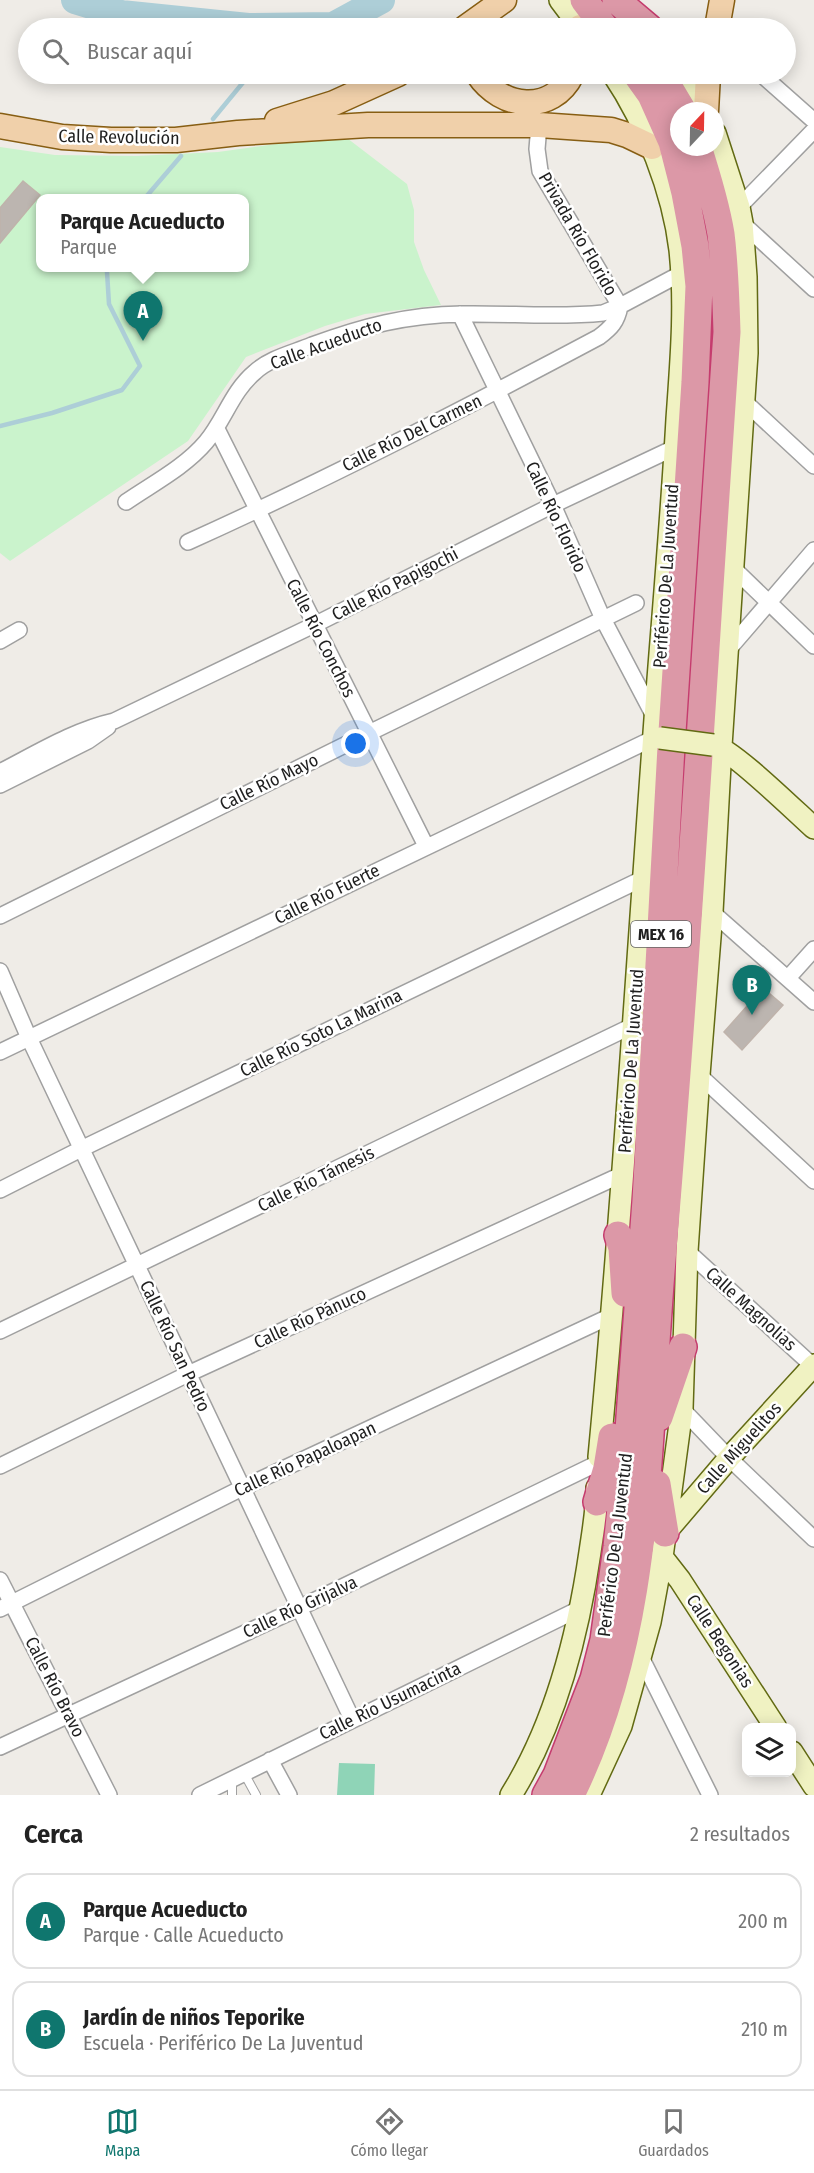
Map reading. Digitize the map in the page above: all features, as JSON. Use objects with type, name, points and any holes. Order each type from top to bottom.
[{"type":"highway","points":[[584,0],[586,18]]},
{"type":"highway","points":[[610,0],[624,18]]},
{"type":"highway","points":[[616,0],[637,18]]},
{"type":"highway","name":"Periférico De La Juventud","points":[[546,1795],[557,1775],[594,1679],[604,1640],[620,1524],[647,1188],[670,759],[695,382],[699,286],[693,235],[672,142],[651,95],[643,84]]},
{"type":"highway","points":[[667,84],[678,102]]},
{"type":"highway","name":"Periférico De La Juventud","points":[[572,1795],[597,1733],[615,1680],[625,1640],[637,1580],[650,1442],[653,1361],[668,1191],[727,332],[725,274],[720,232],[701,156]]},
{"type":"highway","points":[[597,1502],[607,1468],[618,1400],[634,1348],[626,1305],[623,1262],[618,1235]]},
{"type":"highway","points":[[664,1545],[656,1469],[650,1442],[665,1405],[682,1347]]},
{"type":"main road","points":[[481,18],[504,0]]},
{"type":"main road","points":[[560,0],[577,18]]},
{"type":"main road","points":[[634,0],[647,18]]},
{"type":"main road","points":[[719,18],[722,0]]},
{"type":"main road","points":[[238,133],[334,103],[376,84]]},
{"type":"main road","points":[[485,84],[507,100],[530,103],[553,97],[567,84]]},
{"type":"main road","name":"Periférico De La Juventud","points":[[511,1795],[555,1703],[581,1608],[597,1502],[598,1463],[623,1174],[676,447],[683,299],[679,244],[652,147],[641,120],[620,84]]},
{"type":"main road","points":[[691,84],[701,102]]},
{"type":"main road","points":[[706,102],[707,84]]},
{"type":"main road","points":[[238,133],[368,125],[539,125],[611,130],[652,147]]},
{"type":"main road","name":"Calle Revolución","points":[[0,126],[62,137],[111,140],[176,140],[238,133]]},
{"type":"main road","points":[[589,1795],[621,1725],[641,1657],[664,1545],[682,1409],[682,1347],[687,1251],[712,912],[717,746],[728,650],[747,342],[746,277],[740,215],[722,156]]},
{"type":"main road","points":[[656,731],[717,746],[814,828]]},
{"type":"main road","name":"Calle Miguelitos","points":[[664,1545],[729,1458],[814,1366]]},
{"type":"main road","name":"Calle Begonias","points":[[664,1545],[680,1580],[773,1723]]},
{"type":"main road","points":[[796,1757],[812,1776]]},
{"type":"street","points":[[772,84],[814,121]]},
{"type":"street","name":"Privada Río Florido","points":[[539,125],[537,149],[540,171],[620,306]]},
{"type":"street","points":[[814,130],[740,215],[814,290]]},
{"type":"street","name":"Calle Acueducto","points":[[126,502],[186,460],[203,445],[217,429],[241,387],[255,371],[273,360],[376,323],[407,318],[460,314],[593,314],[620,306],[682,273]]},
{"type":"street","name":"Calle Río Del Carmen","points":[[188,542],[258,510],[496,392],[599,337],[618,319],[620,306]]},
{"type":"street","name":"Calle Río Florido","points":[[460,314],[553,505],[656,731]]},
{"type":"street","points":[[745,402],[814,466]]},
{"type":"street","name":"Calle Río Conchos","points":[[217,429],[426,846]]},
{"type":"street","name":"Calle Río Papigochi","points":[[0,772],[81,731],[114,721],[314,625],[553,505],[676,447]]},
{"type":"street","points":[[728,650],[814,550]]},
{"type":"street","points":[[733,568],[814,646]]},
{"type":"street","name":"Calle Río Mayo","points":[[0,916],[636,603]]},
{"type":"street","points":[[0,641],[19,630]]},
{"type":"street","name":"Calle Río Papigochi","points":[[0,785],[88,741],[114,721]]},
{"type":"street","name":"Calle Río Fuerte","points":[[0,1052],[426,846],[656,731]]},
{"type":"street","name":"Calle Río Soto La Marina","points":[[0,1190],[644,878]]},
{"type":"street","points":[[712,912],[814,1002]]},
{"type":"street","points":[[788,978],[814,949]]},
{"type":"street","name":"Calle Río San Pedro","points":[[0,971],[81,1149],[352,1719]]},
{"type":"street","name":"Calle Río Támesis","points":[[0,1331],[632,1026]]},
{"type":"street","points":[[699,1075],[814,1181]]},
{"type":"street","name":"Calle Río Pánuco","points":[[0,1466],[188,1374],[623,1174]]},
{"type":"street","name":"Calle Magnolias","points":[[687,1251],[814,1366]]},
{"type":"street","name":"Calle Río Papaloapan","points":[[6,1606],[242,1488],[612,1315]]},
{"type":"street","points":[[682,1409],[729,1458],[814,1539]]},
{"type":"street","name":"Calle Río Grijalva","points":[[0,1747],[299,1608],[598,1463]]},
{"type":"street","name":"Calle Río Bravo","points":[[0,1580],[6,1606],[69,1714],[109,1795]]},
{"type":"street","name":"Calle Río Usumacinta","points":[[200,1795],[581,1608]]},
{"type":"street","points":[[641,1657],[710,1795]]},
{"type":"street","points":[[270,1760],[289,1795]]},
{"type":"lane","points":[[232,1795],[238,1776],[256,1795]]},
{"type":"green space","points":[[343,135],[407,184],[414,210],[414,242],[424,270],[441,305],[365,314],[325,326],[246,357],[188,441],[10,561],[0,553],[0,147],[55,155],[136,156],[218,152]]},
{"type":"green space","points":[[339,1763],[375,1764],[374,1795],[337,1795]]},
{"type":"building","points":[[23,181],[39,194],[36,194],[36,200],[0,243],[0,208]]},
{"type":"building","points":[[763,988],[783,1005],[742,1050],[724,1032]]},
{"type":"waterway","points":[[75,0],[121,14],[160,18]]},
{"type":"waterway","points":[[348,18],[381,0]]},
{"type":"waterway","points":[[213,119],[242,84]]},
{"type":"waterway","points":[[148,194],[181,156]]},
{"type":"waterway","points":[[0,426],[52,413],[122,390],[140,366],[109,304],[107,272]]},
{"type":"place","name":"Parque Acueducto","points":[[143,341]]},
{"type":"place","name":"Jardín de niños Teporike","points":[[752,1015]]}]
